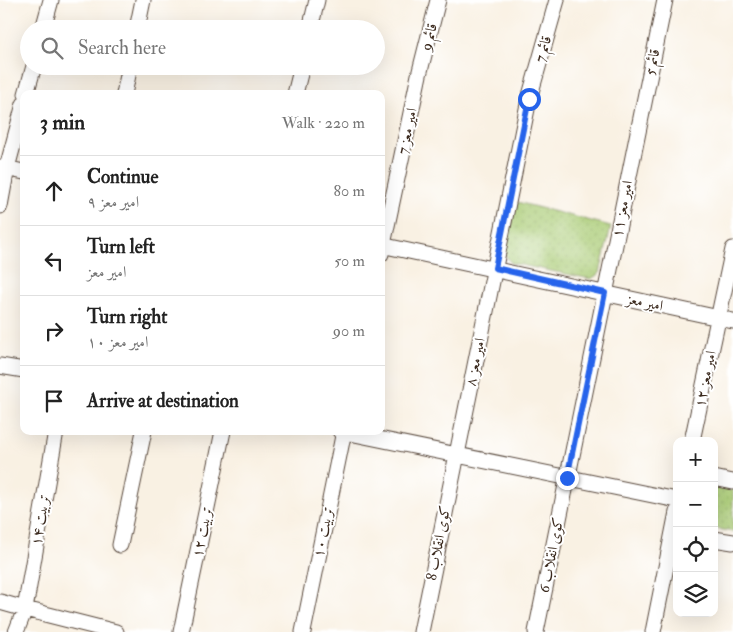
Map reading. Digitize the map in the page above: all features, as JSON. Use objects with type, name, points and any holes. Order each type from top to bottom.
[{"type":"street","points":[[45,20],[51,0]]},
{"type":"street","points":[[140,20],[143,0]]},
{"type":"street","points":[[312,20],[317,0]]},
{"type":"street","name":"قائم 9","points":[[419,75],[438,0]]},
{"type":"street","name":"قائم 7","points":[[495,268],[529,99],[557,0]]},
{"type":"street","name":"قائم 5","points":[[639,124],[665,0]]},
{"type":"street","points":[[27,90],[31,75]]},
{"type":"street","points":[[125,90],[128,75]]},
{"type":"street","points":[[296,90],[300,75]]},
{"type":"street","name":"امیر معز 7","points":[[385,234],[419,75]]},
{"type":"street","points":[[0,206],[3,168],[20,116]]},
{"type":"street","name":"امیر معز ۱۱","points":[[567,478],[639,124]]},
{"type":"street","points":[[3,168],[20,171]]},
{"type":"street","name":"امیر معز","points":[[385,249],[495,268],[726,319]]},
{"type":"street","name":"امیر معز ۱۲","points":[[693,437],[726,319],[733,249]]},
{"type":"street","name":"امیر معز ۸","points":[[456,455],[495,268]]},
{"type":"street","points":[[0,366],[20,369]]},
{"type":"street","name":"تربیت ۱۴","points":[[16,632],[25,610],[55,435]]},
{"type":"street","points":[[120,545],[143,435]]},
{"type":"street","name":"تربیت ۱۲","points":[[182,632],[221,435]]},
{"type":"street","name":"تربیت ۱۰","points":[[303,632],[342,435]]},
{"type":"street","points":[[362,435],[673,499]]},
{"type":"street","name":"کوی انقلاب 8","points":[[420,632],[456,455]]},
{"type":"street","name":"کوی انقلاب 6","points":[[536,632],[567,478]]},
{"type":"street","points":[[718,479],[733,482]]},
{"type":"street","points":[[718,540],[733,542]]},
{"type":"street","points":[[653,632],[673,541]]},
{"type":"street","points":[[0,602],[116,632]]},
{"type":"green space","points":[[517,202],[611,226],[600,273],[591,279],[511,263],[504,254]]},
{"type":"green space","points":[[718,487],[733,489],[733,532],[718,529]]},
{"type":"route","points":[[529,99],[495,268],[605,293],[567,478]]}]
